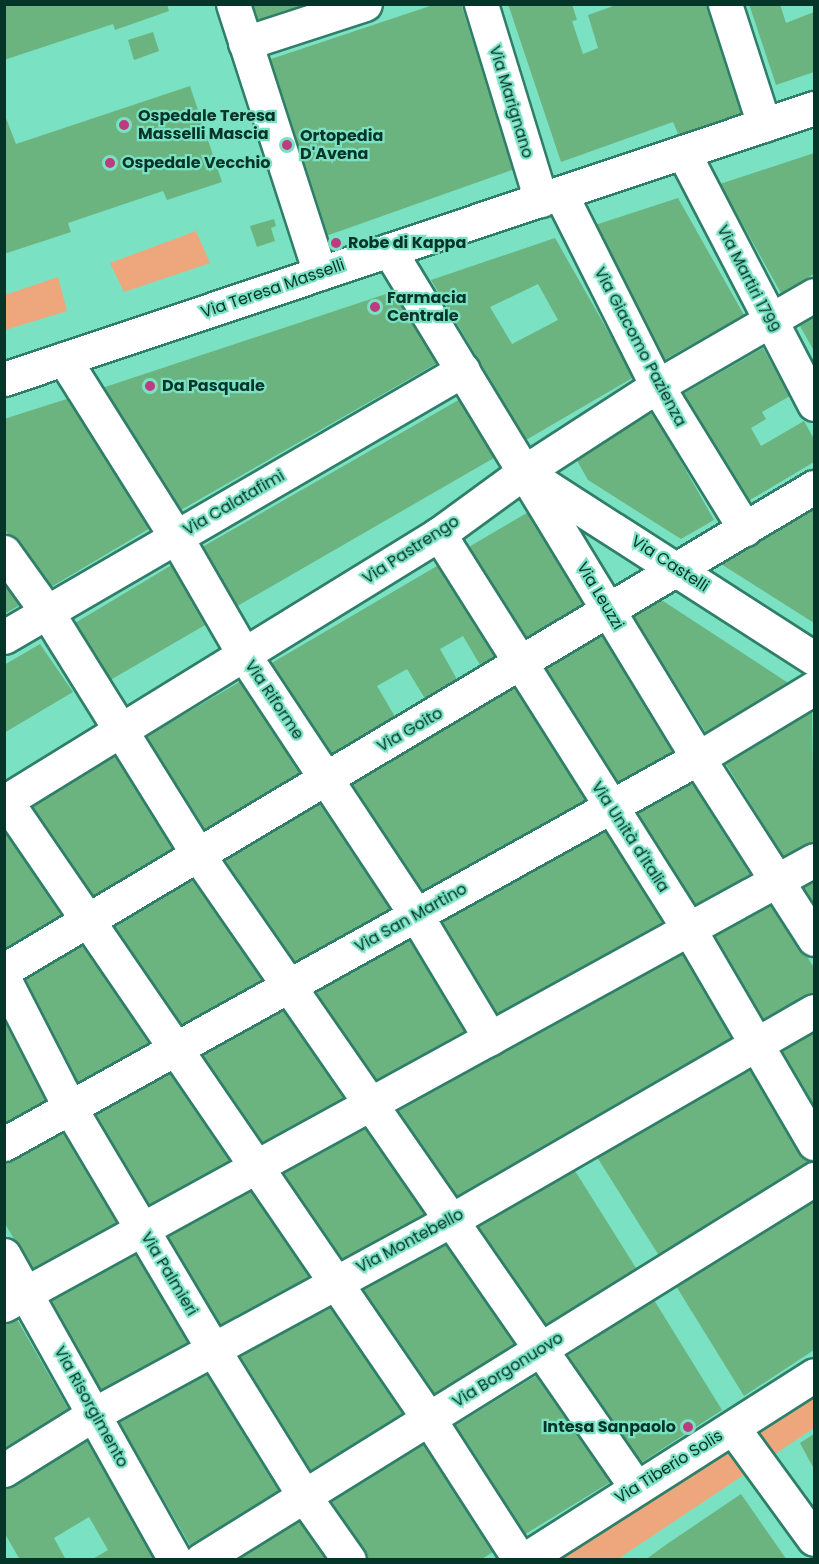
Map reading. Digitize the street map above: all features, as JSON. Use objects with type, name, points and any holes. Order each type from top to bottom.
[{"type":"street","points":[[233,4],[320,273]]},
{"type":"street","points":[[245,43],[365,4]]},
{"type":"street","name":"Via Marignano","points":[[481,4],[550,196]]},
{"type":"street","points":[[725,4],[764,125]]},
{"type":"street","name":"Via Teresa Masselli","points":[[4,379],[814,108]]},
{"type":"street","name":"Via Martiri 1799","points":[[683,152],[769,322],[814,404]]},
{"type":"street","name":"Via Giacomo Pazienza","points":[[550,196],[657,386],[745,529]]},
{"type":"street","name":"Via Leuzzi","points":[[390,250],[698,758],[814,939]]},
{"type":"street","name":"Via Pastrengo","points":[[5,801],[439,534],[524,472],[657,386],[814,295]]},
{"type":"street","name":"Via Riforme","points":[[64,359],[176,537],[244,655],[416,915],[490,1038]]},
{"type":"street","name":"Via Calatafimi","points":[[4,637],[463,370]]},
{"type":"street","name":"Via Castelli","points":[[524,472],[814,658]]},
{"type":"street","name":"Via Goito","points":[[4,970],[326,778],[522,665],[608,610],[814,487]]},
{"type":"street","name":"Via Unità d'Italia","points":[[439,534],[689,929],[758,1043],[814,1143]]},
{"type":"street","points":[[4,552],[47,612],[118,733],[198,855],[291,985],[450,1221],[636,1487]]},
{"type":"street","name":"Via San Martino","points":[[4,1144],[698,758],[814,688]]},
{"type":"street","points":[[5,801],[88,920],[173,1050],[429,1419],[522,1560]]},
{"type":"street","points":[[16,1299],[814,860]]},
{"type":"street","name":"Via Palmieri","points":[[4,979],[70,1108],[142,1230],[304,1496],[350,1560]]},
{"type":"street","name":"Via Montebello","points":[[4,1470],[94,1414],[333,1281],[450,1221],[814,1011]]},
{"type":"street","name":"Via Borgonuovo","points":[[201,1560],[814,1179]]},
{"type":"street","name":"Via Risorgimento","points":[[4,1255],[16,1299],[94,1414],[175,1560]]},
{"type":"street","name":"Via Tiberio Solis","points":[[522,1560],[814,1375]]},
{"type":"street","points":[[733,1428],[814,1539]]},
{"type":"shaded area","points":[[196,231],[210,263],[124,292],[110,263]]},
{"type":"shaded area","points":[[58,277],[67,311],[5,330],[5,295]]},
{"type":"shaded area","points":[[814,1387],[814,1428],[618,1559],[551,1560]]},
{"type":"building","points":[[4,4],[167,4],[169,11],[115,30],[113,24],[4,60]]},
{"type":"building","points":[[247,4],[304,4],[304,5],[253,22]]},
{"type":"building","points":[[436,4],[461,4],[515,169],[326,236],[265,61]]},
{"type":"building","points":[[508,4],[572,4],[577,20],[572,21],[583,54],[598,48],[588,15],[619,4],[722,4],[755,112],[679,136],[673,122],[561,162]]},
{"type":"building","points":[[749,4],[780,4],[786,23],[814,12],[814,72],[776,85]]},
{"type":"building","points":[[153,32],[159,51],[134,60],[128,40]]},
{"type":"building","name":"Ospedale Vecchio","points":[[190,86],[222,182],[167,200],[163,191],[68,223],[71,232],[4,254],[4,113],[16,144]]},
{"type":"building","points":[[814,153],[814,274],[781,293],[720,184]]},
{"type":"building","points":[[678,198],[744,315],[664,360],[589,227]]},
{"type":"building","points":[[274,219],[276,226],[271,228],[275,241],[257,247],[250,226]]},
{"type":"building","points":[[555,238],[634,377],[526,440],[431,280]],"holes":[[[538,284],[558,320],[512,344],[490,307]]]},
{"type":"building","points":[[395,291],[439,362],[174,514],[96,390]]},
{"type":"building","points":[[814,318],[814,351],[800,326]]},
{"type":"building","points":[[763,348],[790,396],[762,412],[766,419],[751,428],[761,446],[804,421],[814,439],[814,462],[745,503],[683,394]]},
{"type":"building","points":[[70,398],[152,527],[46,590],[4,528],[4,419]]},
{"type":"building","points":[[462,398],[499,455],[234,608],[197,550]]},
{"type":"building","points":[[653,412],[714,520],[681,539],[588,480],[575,457]]},
{"type":"building","points":[[814,509],[814,623],[721,564]]},
{"type":"building","points":[[530,511],[590,607],[522,646],[462,551]]},
{"type":"building","points":[[175,563],[212,621],[107,682],[70,626]]},
{"type":"building","points":[[442,563],[503,658],[483,670],[463,636],[440,649],[459,683],[427,702],[407,669],[377,686],[397,720],[330,759],[270,664]]},
{"type":"building","points":[[4,582],[20,605],[4,614]]},
{"type":"building","points":[[660,599],[799,690],[710,739],[632,615]]},
{"type":"building","points":[[605,631],[682,755],[613,793],[537,670]]},
{"type":"building","points":[[40,644],[73,692],[4,733],[4,665]]},
{"type":"building","points":[[248,677],[308,772],[201,836],[137,742]]},
{"type":"building","points":[[517,681],[595,803],[419,899],[345,782]]},
{"type":"building","points":[[812,711],[814,845],[786,861],[724,761]]},
{"type":"building","points":[[116,755],[179,848],[86,904],[22,810]]},
{"type":"building","points":[[696,777],[758,877],[690,914],[627,815]]},
{"type":"building","points":[[323,795],[397,911],[291,968],[216,857]]},
{"type":"building","points":[[608,825],[671,924],[496,1020],[433,921]]},
{"type":"building","points":[[4,827],[65,916],[4,952]]},
{"type":"building","points":[[194,869],[270,980],[174,1033],[100,924]]},
{"type":"building","points":[[814,876],[814,907],[800,884]]},
{"type":"building","points":[[773,900],[814,968],[814,1001],[763,1032],[704,938]]},
{"type":"building","points":[[411,933],[474,1032],[373,1087],[306,990]]},
{"type":"building","points":[[79,936],[153,1044],[75,1088],[14,975]]},
{"type":"building","points":[[686,948],[746,1042],[452,1203],[389,1110]]},
{"type":"building","points":[[284,1002],[351,1099],[256,1152],[189,1055]]},
{"type":"building","points":[[4,1013],[52,1100],[4,1126]]},
{"type":"building","points":[[814,1030],[814,1115],[776,1053]]},
{"type":"building","points":[[759,1063],[814,1151],[814,1164],[663,1262],[595,1154]]},
{"type":"building","points":[[168,1066],[235,1164],[143,1214],[87,1111]]},
{"type":"building","points":[[364,1123],[430,1215],[335,1267],[272,1175]]},
{"type":"building","points":[[64,1124],[120,1227],[34,1273],[4,1222],[4,1156]]},
{"type":"building","points":[[572,1166],[641,1276],[545,1338],[466,1224]]},
{"type":"building","points":[[250,1186],[314,1279],[218,1332],[158,1238]]},
{"type":"building","points":[[814,1197],[814,1350],[744,1396],[676,1286]]},
{"type":"building","points":[[444,1236],[524,1352],[431,1408],[349,1288]]},
{"type":"building","points":[[135,1250],[195,1344],[105,1397],[48,1298]]},
{"type":"building","points":[[328,1300],[410,1420],[310,1478],[231,1353]]},
{"type":"building","points":[[654,1300],[722,1410],[633,1468],[560,1361]]},
{"type":"building","points":[[15,1316],[72,1415],[4,1455],[4,1321]]},
{"type":"building","points":[[209,1366],[289,1491],[191,1547],[117,1419]]},
{"type":"building","points":[[539,1374],[612,1481],[519,1538],[446,1431]]},
{"type":"building","points":[[814,1434],[814,1469],[800,1443]]},
{"type":"building","points":[[85,1438],[155,1560],[91,1560],[108,1550],[89,1517],[54,1538],[66,1560],[20,1560],[4,1532],[4,1484]]},
{"type":"building","points":[[426,1443],[498,1549],[480,1560],[362,1560],[325,1501]]},
{"type":"building","points":[[741,1494],[787,1560],[645,1560],[667,1544]]},
{"type":"building","points":[[304,1514],[333,1560],[225,1560]]},
{"type":"place","name":"Ospedale Teresa Masselli Mascia","points":[[124,125]]},
{"type":"place","name":"Ortopedia D'Avena","points":[[287,145]]},
{"type":"place","name":"Ospedale Vecchio","points":[[110,163]]},
{"type":"place","name":"Robe di Kappa","points":[[336,243]]},
{"type":"place","name":"Farmacia Centrale","points":[[375,307]]},
{"type":"place","name":"Da Pasquale","points":[[150,386]]},
{"type":"place","name":"Intesa Sanpaolo","points":[[688,1427]]}]
